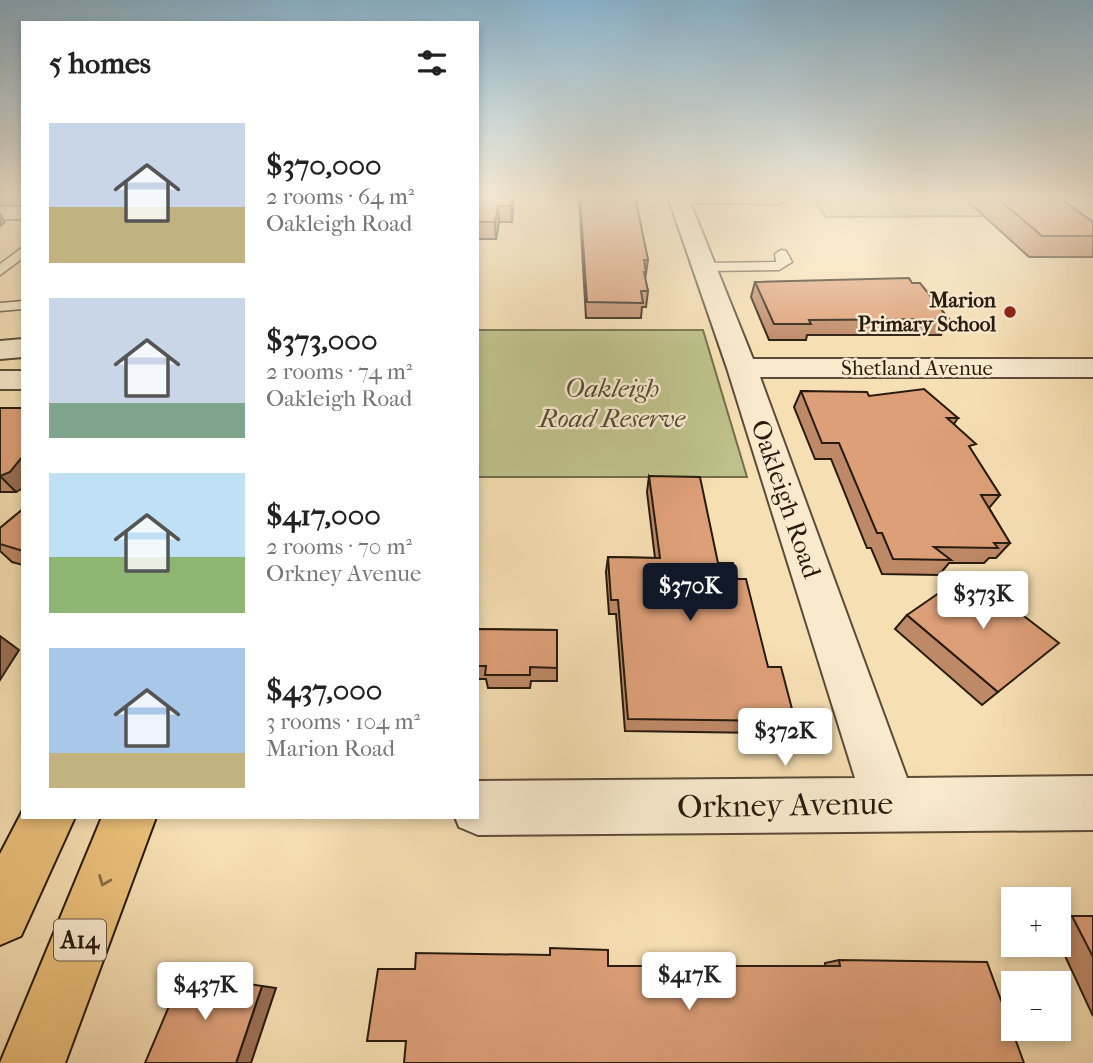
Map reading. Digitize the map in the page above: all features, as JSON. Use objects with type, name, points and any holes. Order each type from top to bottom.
[{"type":"main road","points":[[0,915],[47,819]]},
{"type":"main road","name":"A14","points":[[31,1063],[128,819]]},
{"type":"street","name":"Oakleigh Road","points":[[696,247],[742,368],[890,804]]},
{"type":"street","points":[[0,350],[21,348]]},
{"type":"street","name":"Shetland Avenue","points":[[742,368],[1093,368]]},
{"type":"street","points":[[0,380],[21,380]]},
{"type":"street","name":"Orkney Avenue","points":[[479,808],[1093,803]]},
{"type":"lane","points":[[0,273],[21,253]]},
{"type":"lane","points":[[704,267],[779,266],[785,262],[781,254]]},
{"type":"lane","points":[[0,273],[21,274]]},
{"type":"lane","points":[[0,307],[21,305]]},
{"type":"green space","name":"Oakleigh Road Reserve","points":[[479,330],[703,330],[747,477],[479,477]]},
{"type":"building","points":[[583,247],[645,247],[648,260],[644,260],[644,272],[648,291],[641,291],[643,303],[587,302]]},
{"type":"building","points":[[909,278],[912,283],[920,283],[949,319],[809,320],[811,324],[774,324],[755,282]]},
{"type":"building","points":[[924,389],[958,418],[947,418],[976,444],[969,446],[1000,495],[981,495],[1010,543],[994,543],[998,548],[934,547],[951,560],[893,559],[882,533],[877,533],[839,443],[822,443],[801,391],[867,392],[869,396]]},
{"type":"building","points":[[0,408],[21,408],[21,458],[10,472],[0,476]]},
{"type":"building","points":[[649,476],[700,477],[718,563],[733,563],[737,579],[746,579],[768,667],[781,667],[792,709],[774,709],[776,721],[628,719],[618,600],[611,600],[608,557],[660,558]]},
{"type":"building","points":[[21,511],[21,550],[0,544],[0,528]]},
{"type":"building","points":[[968,573],[1059,643],[998,692],[907,615]]},
{"type":"building","points":[[479,629],[557,630],[557,668],[530,667],[530,675],[485,675],[486,666],[479,666]]},
{"type":"building","points":[[1072,916],[1093,916],[1093,957]]},
{"type":"building","points":[[550,948],[608,950],[608,966],[840,966],[839,960],[987,962],[1001,1000],[1001,1041],[1016,1041],[1024,1063],[404,1063],[406,1041],[367,1041],[378,969],[415,969],[416,953],[550,955]]},
{"type":"building","points":[[183,973],[262,986],[236,1063],[145,1063]]},
{"type":"place","name":"Marion Primary School","points":[[1010,312]]}]
